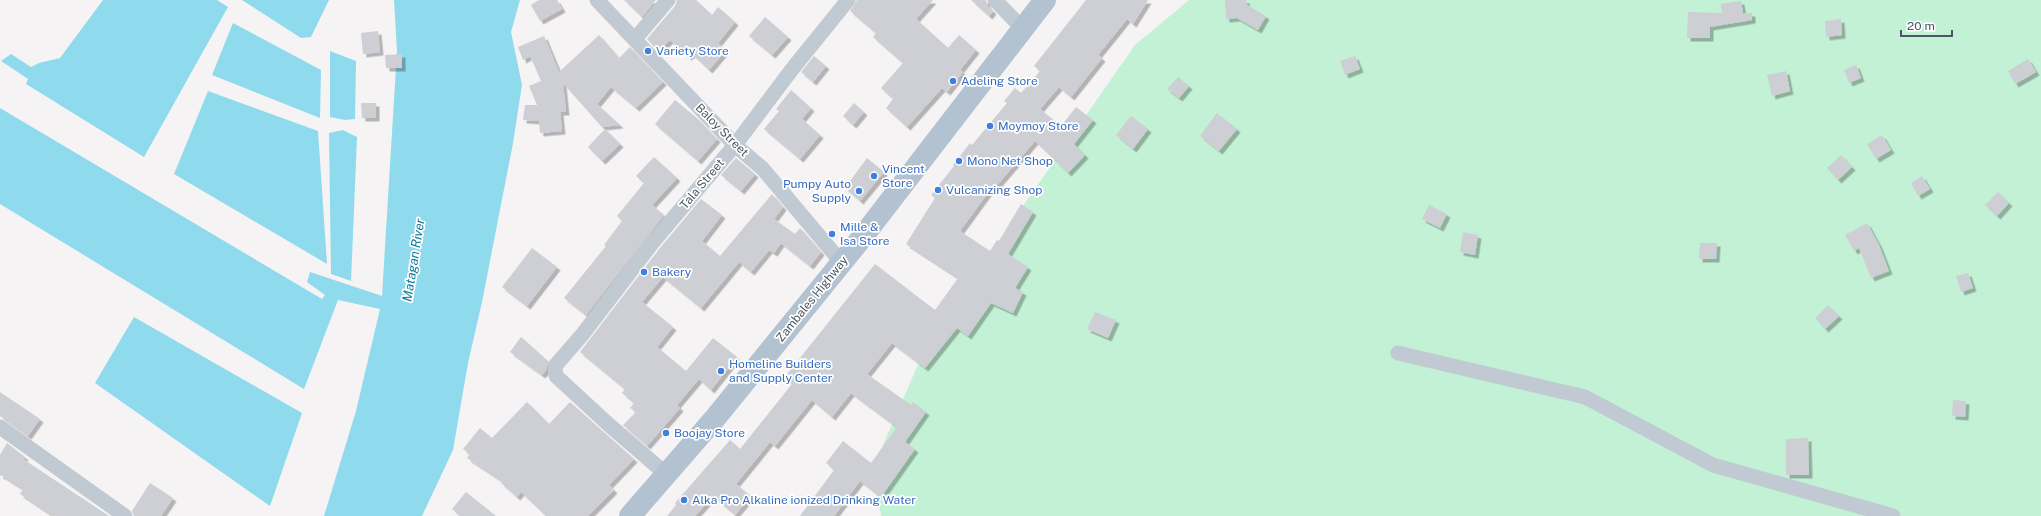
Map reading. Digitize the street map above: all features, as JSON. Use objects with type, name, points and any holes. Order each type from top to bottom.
[{"type":"main road","name":"Zambales Highway","points":[[630,516],[716,417],[842,263],[923,161],[1045,0]]},
{"type":"street","name":"Baloy Street","points":[[598,0],[735,145],[762,169],[842,263]]},
{"type":"street","points":[[635,39],[668,0]]},
{"type":"street","name":"Tala Street","points":[[666,474],[608,424],[556,376],[555,366],[582,335],[653,242],[735,145],[793,68],[848,0]]},
{"type":"street","points":[[995,0],[1023,28]]},
{"type":"street","points":[[1398,353],[1585,397],[1713,465],[1893,516]]},
{"type":"street","points":[[0,427],[125,516]]},
{"type":"green space","points":[[1189,0],[2041,0],[2041,516],[881,516],[873,468],[927,344],[1135,45]]},
{"type":"water","points":[[103,0],[217,0],[228,7],[144,157],[26,84],[28,79],[1,61],[11,54],[31,67],[39,63],[60,58]]},
{"type":"water","points":[[242,0],[329,0],[311,37],[301,38]]},
{"type":"water","name":"Matagan River","points":[[394,0],[520,0],[511,32],[522,85],[513,143],[482,302],[468,363],[453,450],[422,516],[324,516],[356,411],[380,309],[338,300],[304,389],[0,204],[0,108],[322,299],[325,295],[307,282],[310,272],[382,296],[397,51]]},
{"type":"water","points":[[233,23],[321,70],[320,118],[212,75]]},
{"type":"water","points":[[330,51],[356,61],[355,119],[345,120],[330,117]]},
{"type":"water","points":[[208,91],[318,131],[327,264],[174,174]]},
{"type":"water","points":[[343,130],[357,137],[351,281],[331,274],[329,133]]},
{"type":"water","points":[[134,317],[302,413],[270,506],[95,383]]},
{"type":"building","points":[[539,0],[557,0],[562,9],[540,21],[531,5]]},
{"type":"building","points":[[624,0],[656,0],[642,17]]},
{"type":"building","points":[[677,0],[696,0],[712,15],[718,7],[735,22],[718,43],[726,50],[709,70],[692,54],[688,57],[670,40],[658,51],[647,39],[675,6]]},
{"type":"building","points":[[857,0],[933,0],[916,19],[948,48],[959,35],[976,50],[960,70],[963,72],[947,92],[942,88],[907,127],[886,108],[893,99],[881,88],[903,63],[873,37],[876,33],[850,11]]},
{"type":"building","points":[[971,0],[986,0],[988,6],[993,11],[989,16]]},
{"type":"building","points":[[1086,0],[1148,0],[1133,24],[1127,19],[1098,55],[1102,58],[1071,97],[1059,87],[1040,109],[1061,126],[1076,107],[1093,120],[1074,144],[1085,155],[1068,173],[1035,141],[992,191],[990,190],[960,231],[990,251],[997,240],[999,241],[1021,204],[1033,212],[1008,254],[1028,267],[1015,288],[1023,292],[1013,313],[991,303],[968,336],[957,328],[925,368],[892,343],[867,374],[911,405],[913,402],[926,412],[905,442],[915,449],[881,497],[860,481],[834,516],[800,516],[834,470],[826,463],[843,441],[871,463],[897,427],[851,393],[832,417],[812,400],[775,446],[770,442],[736,484],[751,496],[735,515],[713,496],[695,516],[667,516],[676,505],[675,503],[730,440],[740,449],[792,384],[784,378],[875,264],[935,310],[958,278],[906,244],[935,198],[931,195],[954,166],[953,165],[970,143],[972,145],[1007,103],[1004,101],[1015,88],[1021,93],[1040,71],[1034,66]]},
{"type":"building","points":[[1225,0],[1246,0],[1247,5],[1266,16],[1258,30],[1237,18],[1226,19]]},
{"type":"building","points":[[1741,1],[1743,13],[1752,13],[1752,20],[1710,27],[1710,38],[1687,38],[1688,12],[1722,13],[1721,4]]},
{"type":"building","points":[[765,17],[788,37],[772,55],[749,36]]},
{"type":"building","points":[[1841,19],[1842,35],[1826,37],[1825,21]]},
{"type":"building","points":[[378,31],[380,52],[363,54],[361,33]]},
{"type":"building","points":[[599,35],[619,58],[630,47],[663,82],[636,108],[611,87],[597,104],[620,125],[602,127],[563,83],[566,112],[560,112],[562,131],[540,133],[539,121],[523,120],[525,105],[537,105],[529,86],[541,81],[530,56],[523,60],[518,47],[544,36],[559,72]]},
{"type":"building","points":[[402,54],[402,68],[386,68],[385,55]]},
{"type":"building","points":[[814,56],[826,66],[813,82],[801,72]]},
{"type":"building","points":[[1355,56],[1360,69],[1345,75],[1340,61]]},
{"type":"building","points":[[2028,59],[2036,72],[2015,84],[2008,71]]},
{"type":"building","points":[[1856,65],[1861,78],[1849,83],[1844,70]]},
{"type":"building","points":[[1786,71],[1790,91],[1772,96],[1767,75]]},
{"type":"building","points":[[1178,77],[1189,86],[1179,98],[1167,89]]},
{"type":"building","points":[[791,90],[811,108],[802,119],[820,135],[800,159],[764,129],[779,111],[776,109]]},
{"type":"building","points":[[675,100],[699,120],[717,139],[698,161],[655,124]]},
{"type":"building","points":[[361,103],[376,103],[376,118],[362,118]]},
{"type":"building","points":[[854,103],[864,112],[853,125],[843,116]]},
{"type":"building","points":[[1217,113],[1237,129],[1219,151],[1200,136]]},
{"type":"building","points":[[1131,116],[1148,129],[1133,149],[1116,135]]},
{"type":"building","points":[[605,129],[620,144],[602,161],[588,147]]},
{"type":"building","points":[[1882,135],[1891,150],[1876,159],[1867,144]]},
{"type":"building","points":[[1841,155],[1852,167],[1838,180],[1827,168]]},
{"type":"building","points":[[654,157],[677,178],[652,205],[664,215],[586,315],[564,298],[606,246],[604,245],[622,221],[617,216],[644,183],[636,176]]},
{"type":"building","points":[[736,158],[755,174],[741,191],[721,175]]},
{"type":"building","points":[[867,158],[884,172],[860,201],[845,188]]},
{"type":"building","points":[[1922,176],[1930,189],[1918,196],[1911,183]]},
{"type":"building","points":[[1998,192],[2009,203],[1997,216],[1985,205]]},
{"type":"building","points":[[772,194],[783,207],[774,219],[795,234],[800,228],[821,252],[810,266],[781,243],[774,253],[769,250],[751,272],[739,262],[701,308],[663,277],[642,302],[673,327],[657,347],[686,371],[713,338],[737,357],[711,390],[699,379],[677,405],[680,408],[647,446],[623,425],[636,412],[630,408],[634,403],[622,393],[625,389],[580,352],[660,248],[701,199],[722,215],[702,241],[720,256]]},
{"type":"building","points":[[1429,205],[1447,214],[1440,228],[1422,219]]},
{"type":"building","points":[[1867,223],[1879,245],[1889,271],[1871,278],[1859,248],[1854,251],[1845,235]]},
{"type":"building","points":[[1463,232],[1478,235],[1475,255],[1460,252]]},
{"type":"building","points":[[1700,243],[1717,243],[1716,259],[1699,259]]},
{"type":"building","points":[[532,248],[557,267],[527,306],[502,287]]},
{"type":"building","points":[[1968,273],[1973,288],[1961,292],[1956,276]]},
{"type":"building","points":[[1828,305],[1839,316],[1825,329],[1815,318]]},
{"type":"building","points":[[1095,312],[1116,320],[1108,338],[1087,329]]},
{"type":"building","points":[[521,337],[548,361],[546,370],[542,375],[510,352]]},
{"type":"building","points":[[0,392],[40,419],[28,436],[0,416]]},
{"type":"building","points":[[1953,400],[1966,401],[1965,417],[1952,416]]},
{"type":"building","points":[[527,402],[549,424],[570,402],[634,459],[609,485],[614,490],[588,516],[546,516],[521,492],[517,497],[501,483],[502,481],[467,458],[470,454],[463,449],[480,428],[492,438]]},
{"type":"building","points":[[1808,438],[1809,475],[1786,475],[1786,439]]},
{"type":"building","points":[[7,443],[25,457],[23,459],[109,516],[53,516],[20,494],[23,489],[1,475],[0,477],[0,455]]},
{"type":"building","points":[[150,483],[173,498],[161,516],[134,516],[132,511]]},
{"type":"building","points":[[466,492],[496,516],[460,516],[452,509]]},
{"type":"place","name":"Variety Store","points":[[648,51]]},
{"type":"place","name":"Adeling Store","points":[[953,81]]},
{"type":"place","name":"Moymoy Store","points":[[990,126]]},
{"type":"place","name":"Mono Net Shop","points":[[959,161]]},
{"type":"place","name":"Vincent Store","points":[[874,176]]},
{"type":"place","name":"Vulcanizing Shop","points":[[938,190]]},
{"type":"place","name":"Pumpy Auto Supply","points":[[859,191]]},
{"type":"place","name":"Mille & Isa Store","points":[[832,234]]},
{"type":"place","name":"Bakery","points":[[644,272]]},
{"type":"place","name":"Homeline Builders and Supply Center","points":[[721,371]]},
{"type":"place","name":"Boojay Store","points":[[666,433]]},
{"type":"place","name":"Alka Pro Alkaline ionized Drinking Water","points":[[684,500]]}]
